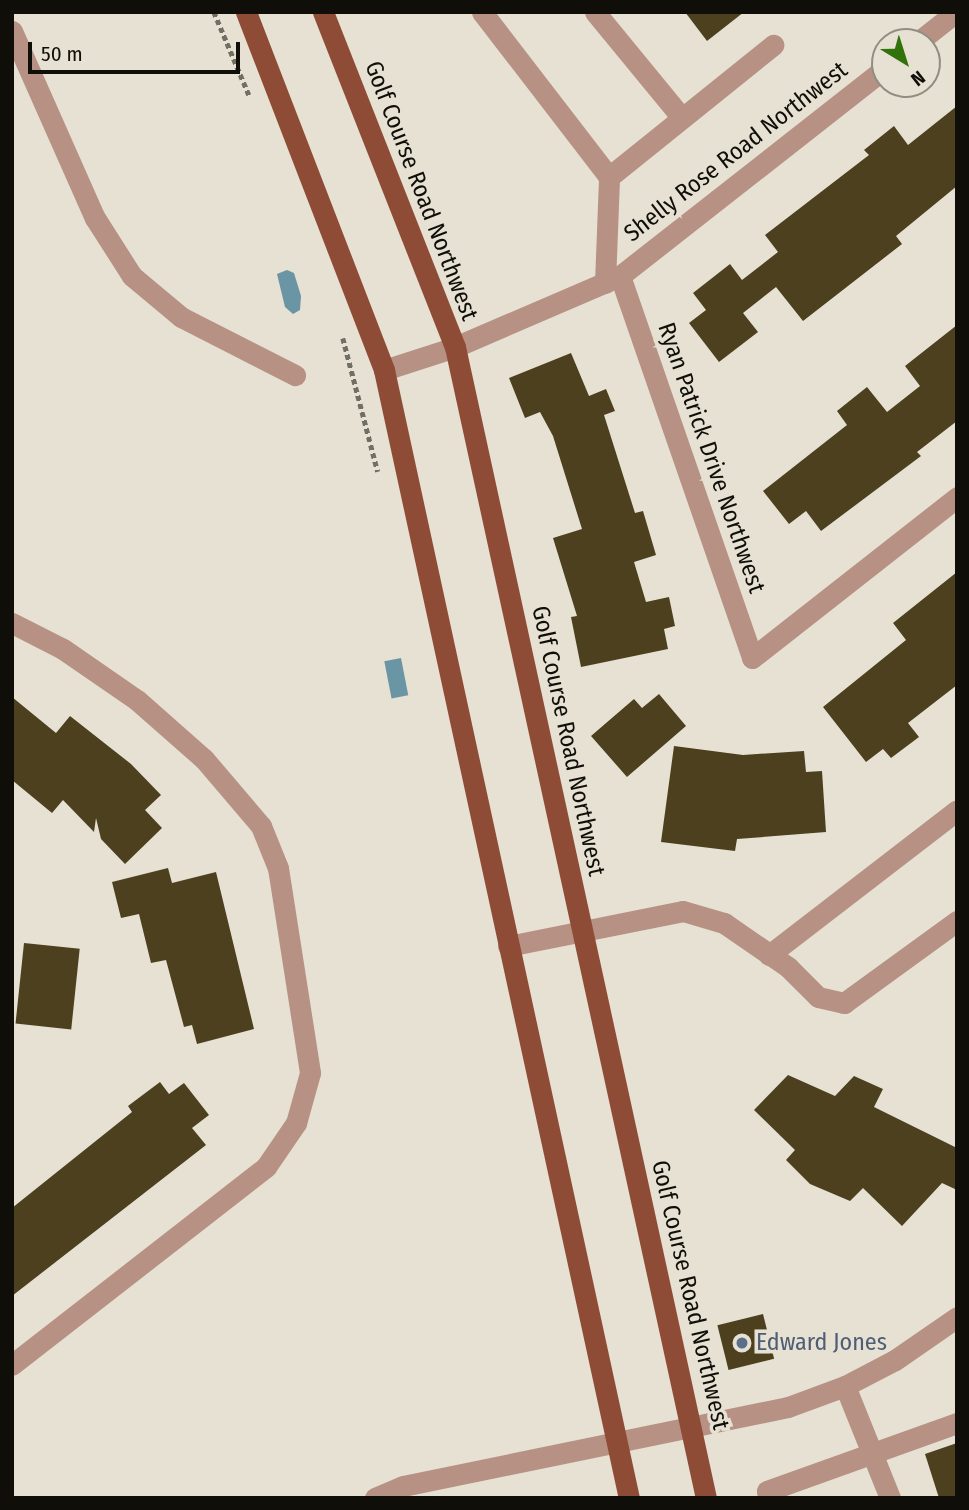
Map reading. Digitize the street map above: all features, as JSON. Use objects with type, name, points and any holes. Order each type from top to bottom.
[{"type":"main road","points":[[246,12],[384,370],[629,1498]]},
{"type":"main road","name":"Golf Course Road Northwest","points":[[323,12],[455,347],[694,1426],[706,1498]]},
{"type":"street","points":[[482,12],[609,177],[612,279]]},
{"type":"street","points":[[595,12],[682,118]]},
{"type":"street","points":[[936,28],[956,12]]},
{"type":"street","points":[[12,31],[95,218],[132,276],[181,317],[295,375]]},
{"type":"street","points":[[609,177],[773,45]]},
{"type":"street","name":"Shelly Rose Road Northwest","points":[[384,370],[455,347],[612,279],[871,79]]},
{"type":"street","name":"Ryan Patrick Drive Northwest","points":[[612,279],[751,658],[957,497]]},
{"type":"street","points":[[12,623],[63,649],[137,700],[204,759],[261,826],[278,868],[310,1073],[296,1123],[266,1167],[12,1365]]},
{"type":"street","points":[[769,955],[957,810]]},
{"type":"street","points":[[508,946],[584,934],[683,911],[724,923],[769,955],[818,997],[844,1003],[957,920]]},
{"type":"street","points":[[375,1498],[402,1486],[788,1407],[845,1386],[895,1360],[955,1322]]},
{"type":"street","points":[[845,1386],[890,1498]]},
{"type":"street","points":[[769,1498],[767,1490],[957,1423]]},
{"type":"path","points":[[214,12],[251,100]]},
{"type":"path","points":[[340,327],[380,479]]},
{"type":"water","points":[[287,270],[294,273],[301,296],[300,310],[293,314],[285,307],[277,274]]},
{"type":"water","points":[[401,658],[408,695],[392,699],[384,661]]},
{"type":"building","points":[[685,12],[744,12],[707,41]]},
{"type":"building","points":[[957,106],[957,186],[896,236],[902,244],[803,321],[776,287],[743,313],[758,332],[719,362],[689,323],[706,310],[693,293],[730,264],[742,280],[778,252],[765,235],[869,155],[864,150],[894,126],[908,145]]},
{"type":"building","points":[[957,325],[957,421],[917,452],[921,456],[821,531],[806,511],[789,524],[763,491],[847,425],[837,411],[867,387],[887,412],[920,386],[905,366]]},
{"type":"building","points":[[571,353],[589,396],[606,389],[615,411],[604,415],[635,513],[643,511],[656,555],[634,562],[646,602],[669,597],[675,626],[664,629],[668,649],[581,667],[571,617],[577,616],[553,538],[582,529],[553,436],[540,412],[525,418],[509,378]]},
{"type":"building","points":[[957,572],[957,685],[908,723],[919,737],[891,758],[883,749],[866,762],[823,707],[906,640],[893,623]]},
{"type":"building","points":[[659,694],[686,726],[627,777],[591,736],[634,699],[642,708]]},
{"type":"building","points":[[12,697],[56,733],[70,716],[131,764],[161,795],[145,810],[162,828],[125,864],[101,839],[96,818],[94,832],[63,800],[52,813],[12,780]]},
{"type":"building","points":[[674,746],[743,755],[804,751],[806,772],[822,771],[826,832],[737,839],[735,851],[661,842]]},
{"type":"building","points":[[168,868],[172,883],[216,872],[254,1029],[197,1044],[192,1025],[184,1027],[166,960],[151,963],[139,914],[121,918],[112,882]]},
{"type":"building","points":[[24,943],[80,949],[71,1029],[16,1024]]},
{"type":"building","points":[[788,1075],[835,1096],[854,1076],[883,1089],[874,1107],[957,1148],[957,1190],[942,1183],[902,1226],[863,1188],[850,1201],[810,1184],[786,1160],[795,1150],[754,1110]]},
{"type":"building","points":[[160,1082],[169,1094],[184,1083],[209,1115],[192,1128],[206,1145],[12,1296],[12,1208],[132,1112],[128,1106]]},
{"type":"building","points":[[763,1314],[774,1359],[729,1370],[717,1325]]},
{"type":"building","points":[[957,1443],[957,1498],[939,1498],[925,1454]]},
{"type":"place","name":"Edward Jones","points":[[742,1343]]}]
